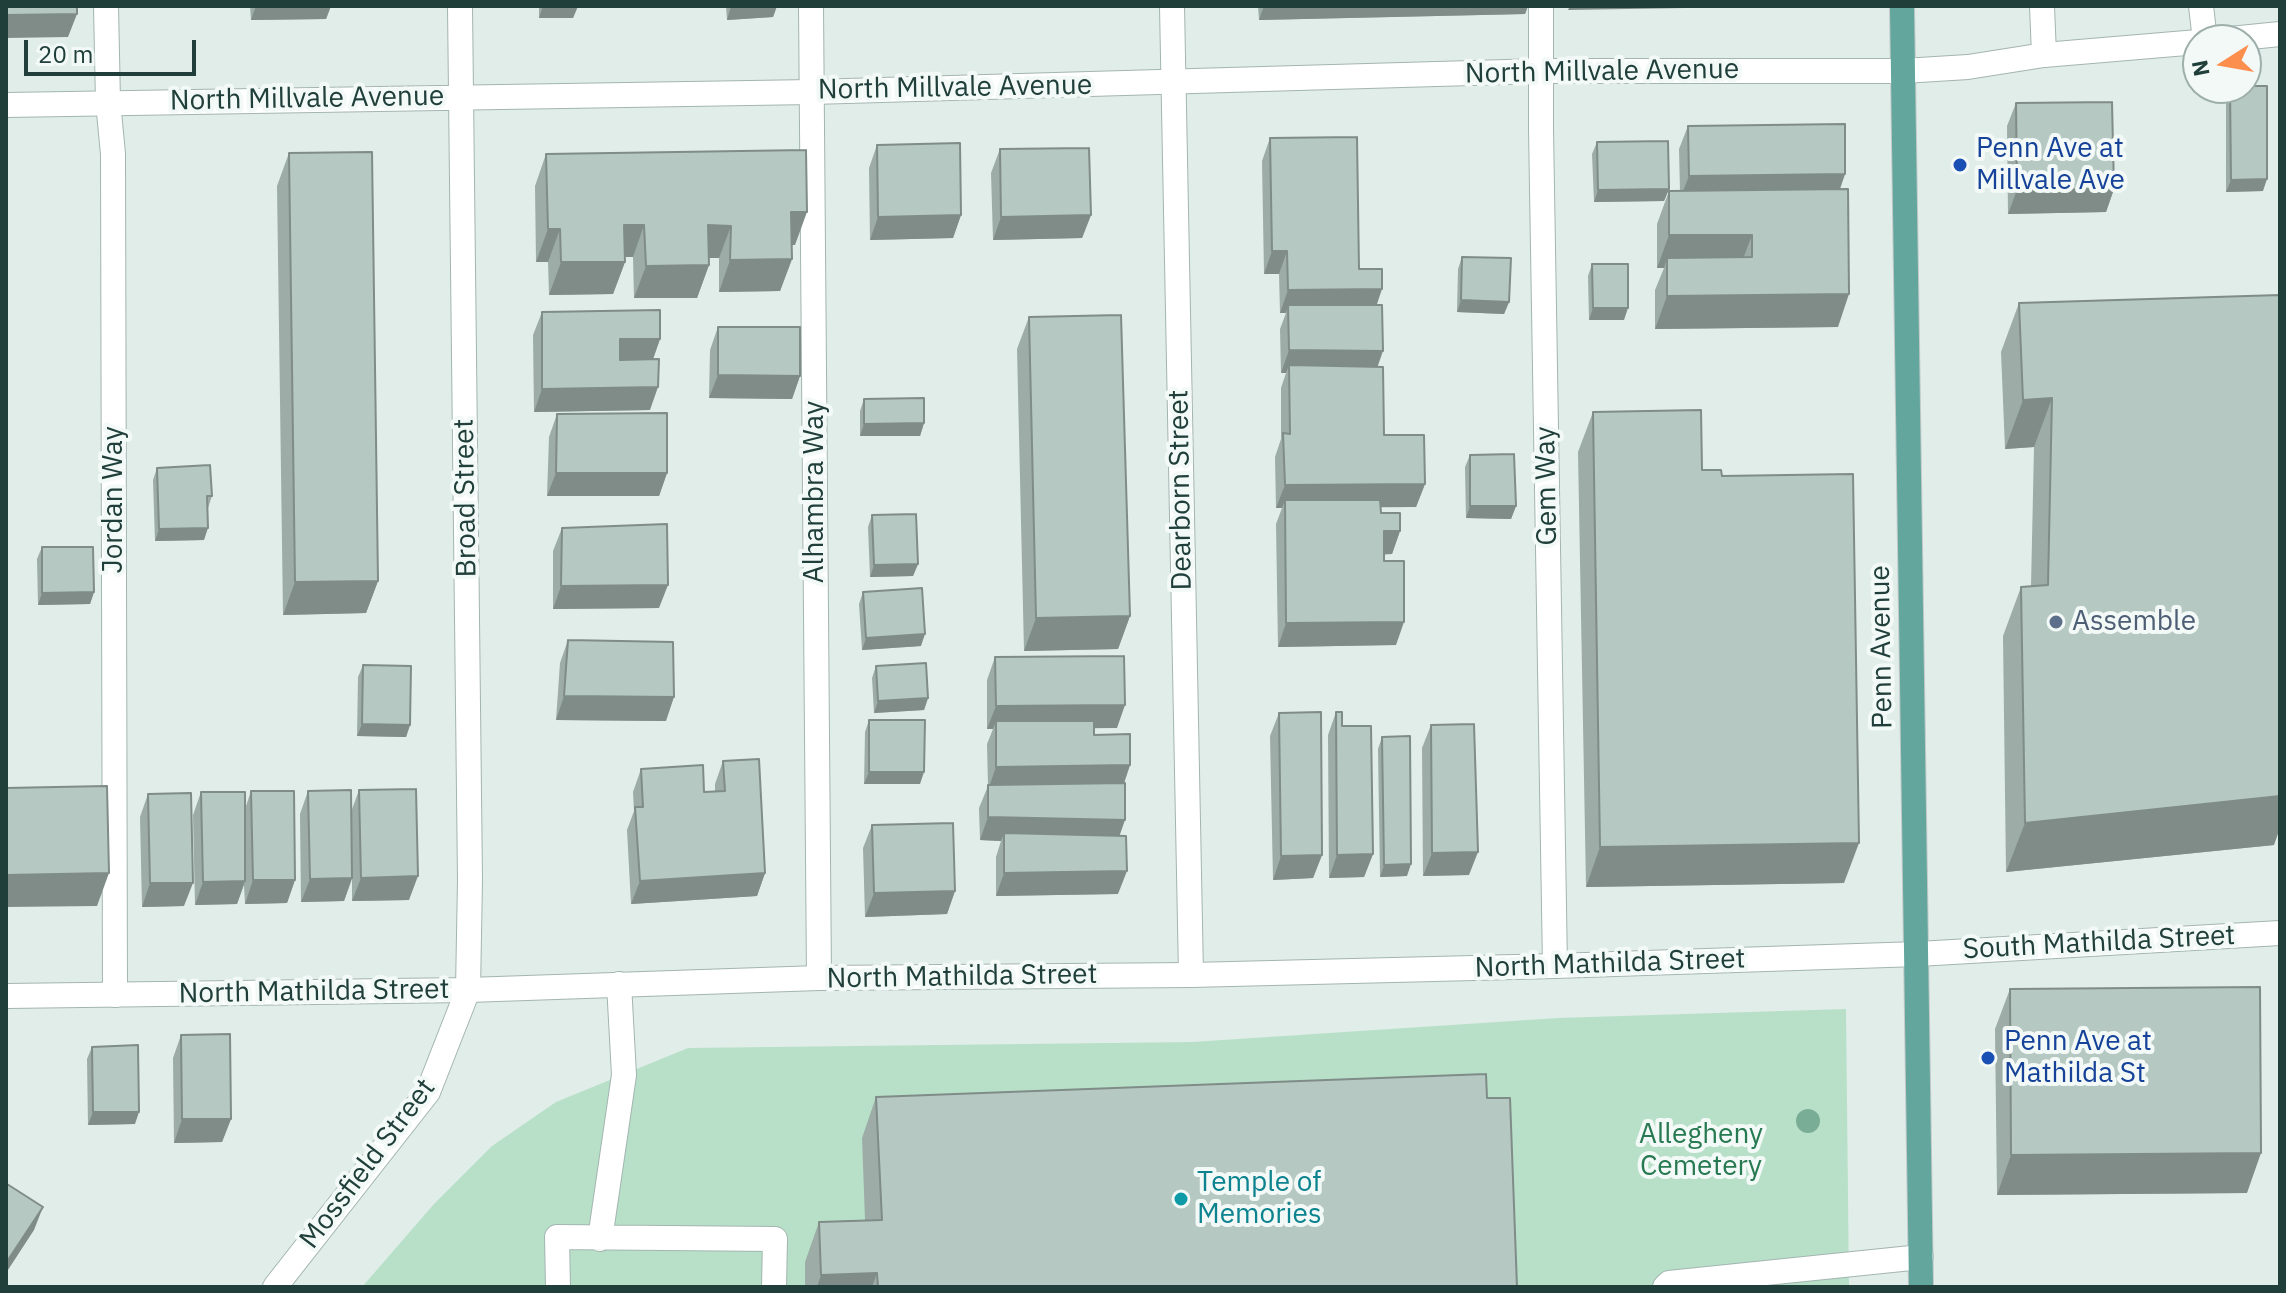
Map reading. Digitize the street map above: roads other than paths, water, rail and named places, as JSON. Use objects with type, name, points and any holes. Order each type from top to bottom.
[{"type":"main road","name":"Penn Avenue","points":[[1902,6],[1921,1287]]},
{"type":"street","name":"Jordan Way","points":[[106,6],[108,102],[113,154],[115,995]]},
{"type":"street","name":"Broad Street","points":[[460,6],[470,880],[468,990]]},
{"type":"street","name":"Alhambra Way","points":[[811,6],[819,978]]},
{"type":"street","name":"Dearborn Street","points":[[1172,6],[1191,975]]},
{"type":"street","name":"Gem Way","points":[[1541,6],[1555,966]]},
{"type":"street","points":[[2042,6],[2044,55]]},
{"type":"street","name":"North Millvale Avenue","points":[[6,105],[812,92],[1541,71],[1903,71],[1968,67],[2044,55],[2182,43]]},
{"type":"street","name":"South Mathilda Street","points":[[1918,954],[2280,933]]},
{"type":"street","name":"North Mathilda Street","points":[[6,996],[468,990],[819,978],[1191,975],[1918,954]]},
{"type":"street","points":[[600,1239],[624,1075],[619,984]]},
{"type":"street","name":"Mossfield Street","points":[[275,1287],[428,1092],[468,990]]},
{"type":"street","points":[[558,1287],[557,1237],[775,1239],[774,1287]]},
{"type":"street","points":[[1665,1287],[1669,1283],[1921,1257]]},
{"type":"place","name":"Penn Ave at Millvale Ave","points":[[1960,165]]},
{"type":"place","name":"Assemble","points":[[2056,622]]},
{"type":"place","name":"Penn Ave at Mathilda St","points":[[1988,1058]]},
{"type":"place","name":"Temple of Memories","points":[[1181,1199]]},
{"type":"park label","name":"Allegheny Cemetery","points":[[1701,1151]]}]
